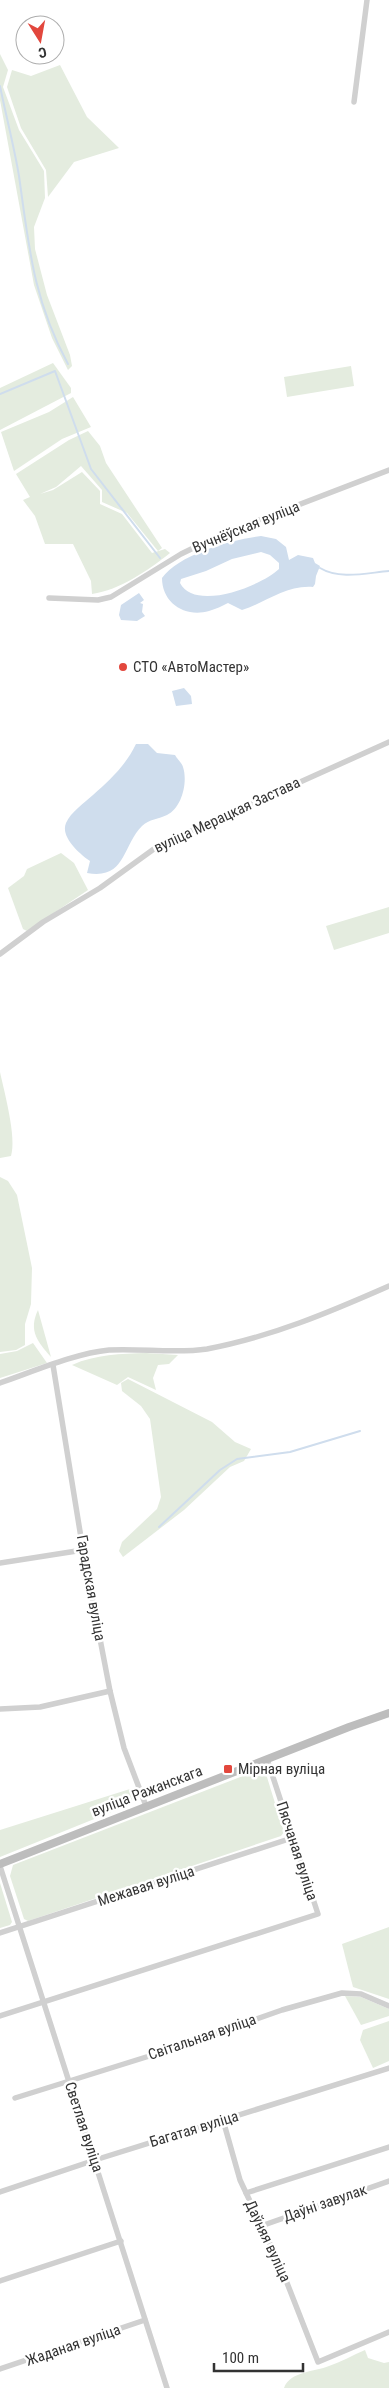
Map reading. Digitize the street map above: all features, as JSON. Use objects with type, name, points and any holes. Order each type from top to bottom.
[{"type":"street","points":[[354,102],[367,0]]},
{"type":"street","name":"Вучнёўская вуліца","points":[[49,598],[98,600],[111,597],[181,554],[220,535],[389,470]]},
{"type":"street","name":"вуліца Мерацкая Застава","points":[[0,954],[43,922],[100,888],[158,846],[389,742]]},
{"type":"street","points":[[0,1383],[80,1356],[108,1350],[186,1352],[227,1344],[319,1316],[389,1286]]},
{"type":"street","name":"Гарадская вуліца","points":[[53,1366],[83,1550],[110,1691],[124,1748],[146,1806]]},
{"type":"street","points":[[0,1563],[83,1550]]},
{"type":"street","points":[[0,1710],[40,1707],[110,1691]]},
{"type":"street","name":"вуліца Ражанскага","points":[[0,1865],[146,1806],[389,1713]]},
{"type":"street","name":"Пясчаная вуліца","points":[[44,2002],[318,1914],[267,1759]]},
{"type":"street","name":"Межавая вуліца","points":[[0,1934],[292,1838]]},
{"type":"street","name":"Светлая вуліца","points":[[0,1865],[167,2388]]},
{"type":"street","name":"Світальная вуліца","points":[[15,2098],[175,2048],[282,2010],[342,1993],[360,1994],[389,2006]]},
{"type":"street","points":[[0,2016],[44,2002]]},
{"type":"street","name":"Багатая вуліца","points":[[0,2192],[95,2160],[389,2068]]},
{"type":"street","name":"Даўняя вуліца","points":[[222,2120],[240,2180],[300,2313],[318,2362],[389,2332]]},
{"type":"street","points":[[246,2193],[389,2147]]},
{"type":"street","name":"Даўні завулак","points":[[261,2226],[389,2181]]},
{"type":"street","points":[[0,2281],[121,2241]]},
{"type":"street","name":"Жаданая вуліца","points":[[0,2370],[145,2320]]},
{"type":"shaded area","points":[[0,54],[8,70],[3,87],[19,130],[44,171],[45,198],[34,227],[35,249],[47,295],[70,355],[72,366],[68,370],[52,338],[34,285],[0,100]]},
{"type":"shaded area","points":[[60,65],[87,117],[119,148],[74,162],[48,197],[46,170],[21,128],[7,87],[12,70],[31,76]]},
{"type":"shaded area","points":[[53,363],[71,388],[71,393],[0,430],[0,388]]},
{"type":"shaded area","points":[[351,366],[354,386],[287,397],[284,377]]},
{"type":"shaded area","points":[[73,397],[91,427],[62,439],[14,471],[1,432],[49,412]]},
{"type":"shaded area","points":[[88,431],[100,446],[106,463],[162,548],[158,551],[127,513],[102,502],[102,490],[81,466],[56,487],[40,494],[53,490],[82,472],[100,491],[100,504],[122,514],[152,553],[165,549],[170,553],[143,573],[123,584],[92,594],[91,581],[73,544],[45,544],[35,516],[23,500],[30,497],[16,474],[69,440]]},
{"type":"shaded area","points":[[61,853],[74,863],[88,890],[27,931],[23,929],[8,888],[24,876],[27,869]]},
{"type":"shaded area","points":[[389,907],[389,933],[334,950],[326,926]]},
{"type":"shaded area","points":[[0,1072],[9,1114],[12,1148],[11,1156],[0,1158]]},
{"type":"shaded area","points":[[0,1177],[8,1181],[17,1195],[32,1268],[31,1304],[25,1324],[25,1345],[16,1350],[0,1352]]},
{"type":"shaded area","points":[[38,1310],[51,1357],[42,1346],[34,1330],[35,1317]]},
{"type":"shaded area","points":[[33,1343],[47,1363],[0,1378],[0,1354],[17,1351]]},
{"type":"shaded area","points":[[146,1353],[178,1355],[169,1364],[158,1365],[153,1378],[156,1390],[128,1377],[117,1385],[72,1365],[99,1357]]},
{"type":"shaded area","points":[[128,1379],[212,1422],[235,1442],[251,1449],[244,1461],[230,1467],[184,1510],[123,1557],[119,1551],[122,1542],[157,1509],[161,1497],[150,1419],[141,1406],[122,1391],[121,1383]]},
{"type":"shaded area","points":[[261,1769],[266,1774],[284,1832],[281,1836],[28,1921],[24,1919],[10,1876],[13,1865]]},
{"type":"shaded area","points":[[130,1789],[132,1799],[129,1805],[0,1857],[0,1830]]},
{"type":"shaded area","points":[[0,1883],[12,1922],[10,1925],[0,1928]]},
{"type":"shaded area","points":[[389,1927],[389,1999],[353,1987],[342,1944]]},
{"type":"shaded area","points":[[345,1996],[361,1997],[389,2009],[389,2016],[361,2025]]},
{"type":"shaded area","points":[[389,2021],[389,2061],[373,2068],[360,2040],[363,2030]]},
{"type":"shaded area","points":[[365,2350],[368,2358],[384,2363],[389,2362],[389,2388],[284,2388],[287,2382],[297,2375],[323,2368]]},
{"type":"water","points":[[261,536],[276,539],[286,547],[289,560],[298,555],[313,558],[315,563],[320,566],[313,587],[285,591],[242,610],[228,603],[200,613],[184,610],[176,606],[166,595],[162,578],[170,569],[207,549]],"holes":[[[261,552],[270,555],[279,563],[279,569],[270,576],[244,589],[213,596],[199,595],[188,591],[180,583],[181,579],[206,571],[232,559]]]},
{"type":"water","points":[[139,593],[144,600],[140,603],[143,604],[142,612],[145,616],[137,621],[121,620],[119,615],[121,605]]},
{"type":"water","points":[[184,688],[191,696],[192,704],[176,706],[172,691]]},
{"type":"water","points":[[136,744],[148,744],[157,753],[175,755],[182,766],[185,780],[180,801],[172,812],[142,826],[135,834],[122,860],[116,866],[100,874],[87,873],[90,861],[76,850],[68,839],[65,828],[66,823],[74,811],[117,772]]},
{"type":"waterway","points":[[0,86],[17,165],[34,272],[47,317],[68,364]]},
{"type":"waterway","points":[[0,394],[55,371],[91,469],[160,558]]},
{"type":"waterway","points":[[320,568],[328,572],[345,575],[389,571]]},
{"type":"waterway","points":[[159,1527],[220,1470],[237,1459],[290,1452],[360,1431]]},
{"type":"place","name":"СТО «АвтоМастер»","points":[[123,667]]},
{"type":"place","name":"Мірная вуліца","points":[[228,1769]]}]
